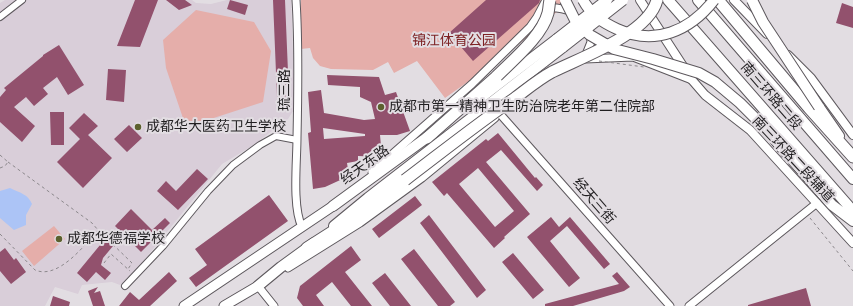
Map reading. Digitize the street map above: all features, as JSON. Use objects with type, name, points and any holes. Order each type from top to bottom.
[{"type":"highway","points":[[427,138],[497,76],[525,48],[542,27],[548,13],[550,0]]},
{"type":"highway","points":[[565,0],[576,22],[590,35],[614,50],[653,59],[699,73],[716,82],[762,125],[832,205],[853,221]]},
{"type":"highway","points":[[584,0],[587,6],[602,22],[628,34],[657,37],[694,21],[714,0]]},
{"type":"highway","points":[[560,43],[607,0]]},
{"type":"highway","points":[[560,43],[623,0]]},
{"type":"highway","points":[[307,248],[357,216],[498,110],[550,73],[628,34],[650,14],[657,0]]},
{"type":"highway","name":"南三环路二段","points":[[668,0],[853,211]]},
{"type":"highway","name":"南三环路二段","points":[[698,0],[853,179]]},
{"type":"highway","points":[[718,0],[814,108],[853,156]]},
{"type":"highway","points":[[752,0],[763,22],[814,108]]},
{"type":"highway","name":"经天东路","points":[[333,206],[560,43]]},
{"type":"highway","name":"经天东路","points":[[258,286],[560,43]]},
{"type":"main road","name":"南三环路二段辅道","points":[[640,0],[692,80],[704,95],[750,130],[853,243]]},
{"type":"main road","points":[[734,0],[811,78],[853,135]]},
{"type":"main road","name":"经天东路","points":[[184,306],[333,206]]},
{"type":"main road","name":"经天东路","points":[[224,306],[258,286]]},
{"type":"street","points":[[0,17],[22,0]]},
{"type":"street","name":"琉三路","points":[[296,0],[298,39],[296,185],[298,220],[302,227]]},
{"type":"street","points":[[333,206],[472,84],[530,27],[546,0]]},
{"type":"street","points":[[542,8],[554,7],[564,9],[577,15],[590,29],[591,42],[584,59]]},
{"type":"street","points":[[274,306],[258,286],[360,223],[422,178],[562,64],[584,59],[633,57],[692,80]]},
{"type":"street","name":"经天三街","points":[[500,114],[670,306]]},
{"type":"street","points":[[125,286],[162,246],[208,191],[234,165],[260,145],[276,136],[297,140]]},
{"type":"street","points":[[689,306],[817,203]]},
{"type":"path","points":[[0,155],[92,223],[132,263],[128,269]]},
{"type":"path","points":[[0,168],[5,166],[8,162]]},
{"type":"path","points":[[806,213],[853,271]]},
{"type":"path","points":[[0,234],[34,270],[40,272],[65,264],[98,230]]},
{"type":"path","points":[[104,263],[111,254],[136,275]]},
{"type":"shaded area","name":"成都华大医药卫生学校","points":[[5,0],[192,0],[196,3],[211,4],[227,0],[291,0],[295,108],[288,119],[252,146],[222,164],[141,264],[120,285],[112,282],[82,285],[78,294],[55,287],[45,306],[0,306],[0,3]]},
{"type":"green space","name":"锦江体育公园","points":[[301,0],[571,0],[507,54],[445,98],[417,61],[394,73],[388,62],[373,70],[331,69],[320,66],[313,58],[310,48],[301,49]]},
{"type":"green space","points":[[196,10],[254,22],[271,51],[263,102],[186,127],[166,68],[163,40]]},
{"type":"green space","points":[[54,226],[65,239],[34,266],[22,251]]},
{"type":"water","points":[[10,188],[26,196],[32,204],[26,215],[26,225],[14,230],[0,218],[0,191]]},
{"type":"building","points":[[135,0],[158,0],[140,47],[117,46]]},
{"type":"building","points":[[166,0],[185,0],[192,5],[179,10]]},
{"type":"building","points":[[230,0],[248,5],[245,15],[227,9]]},
{"type":"building","points":[[273,0],[285,0],[289,96],[277,97]]},
{"type":"building","points":[[486,0],[540,0],[539,3],[473,61],[449,33]]},
{"type":"building","points":[[842,3],[853,7],[853,28],[836,23]]},
{"type":"building","points":[[59,45],[84,85],[68,95],[57,77],[43,88],[48,94],[34,106],[26,97],[14,107],[35,126],[22,142],[0,122],[0,97],[6,90],[4,88],[43,55]]},
{"type":"building","points":[[108,69],[126,70],[124,102],[106,100]]},
{"type":"building","points":[[327,75],[379,77],[385,95],[396,92],[410,131],[397,135],[380,135],[382,157],[358,156],[358,161],[347,163],[349,176],[325,187],[313,189],[308,133],[311,132],[308,92],[321,90],[324,113],[364,120],[375,119],[371,102],[360,97],[360,87],[328,85]],"holes":[[[323,128],[365,134],[365,136],[324,139]]]},
{"type":"building","points":[[50,112],[64,112],[64,145],[51,145]]},
{"type":"building","points":[[84,113],[98,126],[88,135],[112,158],[83,188],[57,162],[80,139],[69,128]]},
{"type":"building","points":[[129,125],[142,138],[127,152],[114,139]]},
{"type":"building","points":[[498,133],[535,178],[536,177],[543,185],[537,191],[501,150],[486,162],[530,214],[494,248],[447,193],[444,196],[432,182],[486,139],[488,141]],"holes":[[[478,168],[514,211],[495,227],[459,184]]]},
{"type":"building","points":[[197,169],[208,179],[178,210],[157,191],[166,181],[176,191]]},
{"type":"building","points":[[269,195],[288,221],[196,287],[189,278],[207,265],[195,249]]},
{"type":"building","points":[[415,196],[422,205],[379,238],[372,229]]},
{"type":"building","points":[[131,209],[152,230],[165,218],[170,223],[141,252],[115,226]]},
{"type":"building","points":[[429,215],[486,290],[477,298],[420,223]]},
{"type":"building","points":[[551,217],[559,227],[570,217],[610,264],[604,269],[567,226],[550,241],[580,278],[569,287],[527,237]]},
{"type":"building","points":[[105,239],[113,246],[103,258],[101,265],[111,273],[105,280],[96,272],[87,282],[77,273]]},
{"type":"building","points":[[351,246],[361,260],[345,272],[372,306],[351,306],[332,282],[316,295],[324,306],[303,306],[297,298],[300,286]]},
{"type":"building","points":[[5,248],[14,260],[16,258],[26,272],[11,284],[0,271],[0,252]]},
{"type":"building","points":[[414,249],[455,302],[450,306],[438,306],[401,259]]},
{"type":"building","points":[[513,253],[544,290],[533,299],[502,262]]},
{"type":"building","points":[[169,272],[177,281],[150,306],[119,306],[130,292],[139,300]]},
{"type":"building","points":[[617,272],[630,287],[624,291],[573,306],[545,306],[545,304],[619,284],[612,276]]},
{"type":"building","points":[[385,273],[411,306],[390,306],[372,283]]},
{"type":"building","points":[[98,287],[94,293],[100,291],[105,306],[93,306],[88,291]]},
{"type":"building","points":[[806,288],[811,306],[748,306],[748,305]]},
{"type":"building","points":[[53,296],[70,302],[69,306],[50,306]]},
{"type":"place","name":"成都市第一精神卫生防治院老年第二住院部","points":[[381,107]]},
{"type":"place","name":"成都华大医药卫生学校","points":[[138,127]]},
{"type":"place","name":"成都华德福学校","points":[[59,239]]}]
